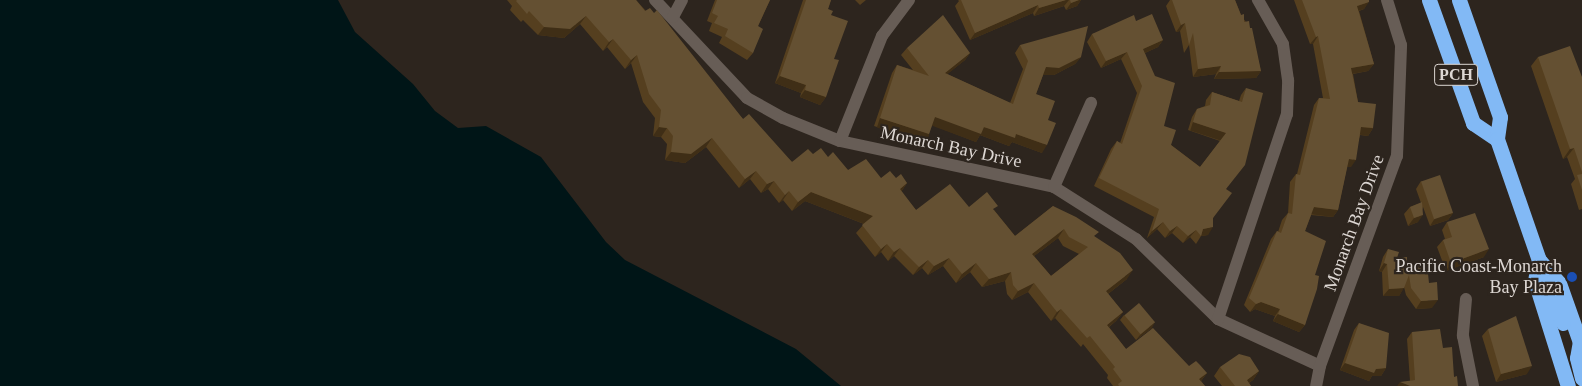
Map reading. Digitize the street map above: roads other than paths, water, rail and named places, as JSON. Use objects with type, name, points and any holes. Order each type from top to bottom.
[{"type":"highway","name":"PCH","points":[[1429,0],[1473,123],[1497,139]]},
{"type":"highway","name":"PCH","points":[[1459,0],[1500,117],[1497,139],[1539,263],[1559,283],[1581,345]]},
{"type":"highway","name":"PCH","points":[[1539,263],[1535,281],[1568,386]]},
{"type":"highway","points":[[1581,345],[1578,358],[1582,378]]},
{"type":"street","name":"Monarch Bay Drive","points":[[655,0],[673,17],[714,66],[747,98],[783,118],[840,141],[1054,187],[1136,239],[1218,319],[1320,366]]},
{"type":"street","points":[[673,17],[682,0]]},
{"type":"street","points":[[840,141],[882,36],[909,0]]},
{"type":"street","points":[[1218,319],[1287,114],[1288,80],[1283,44],[1258,0]]},
{"type":"street","name":"Monarch Bay Drive","points":[[1316,386],[1320,366],[1397,156],[1401,46],[1387,0]]},
{"type":"street","points":[[1054,187],[1091,103]]},
{"type":"street","points":[[1466,299],[1464,336],[1473,386]]},
{"type":"place","name":"Pacific Coast-Monarch Bay Plaza","points":[[1572,277]]}]
